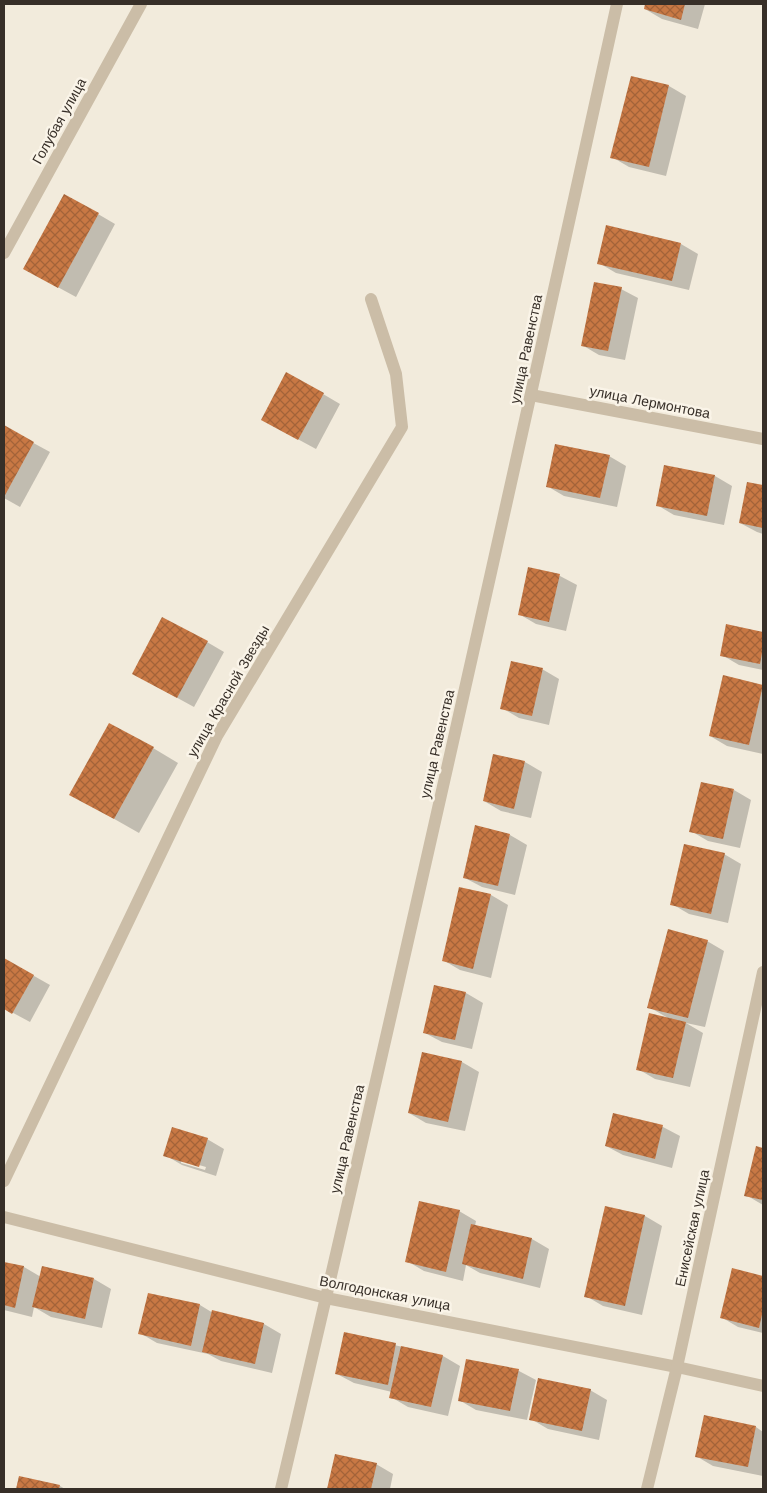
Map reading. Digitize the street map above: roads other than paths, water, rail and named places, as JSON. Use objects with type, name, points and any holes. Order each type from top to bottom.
[{"type":"street","name":"Голубая улица","points":[[4,253],[141,4]]},
{"type":"street","name":"улица Равенства","points":[[281,1489],[531,396],[618,4]]},
{"type":"street","name":"улица Красной Звезды","points":[[4,1181],[217,736],[402,426],[396,374],[371,299]]},
{"type":"street","name":"улица Лермонтова","points":[[531,396],[763,439]]},
{"type":"street","name":"Енисейская улица","points":[[648,1489],[677,1367],[763,972]]},
{"type":"street","name":"Волгодонская улица","points":[[4,1217],[326,1298],[677,1367],[763,1386]]}]
